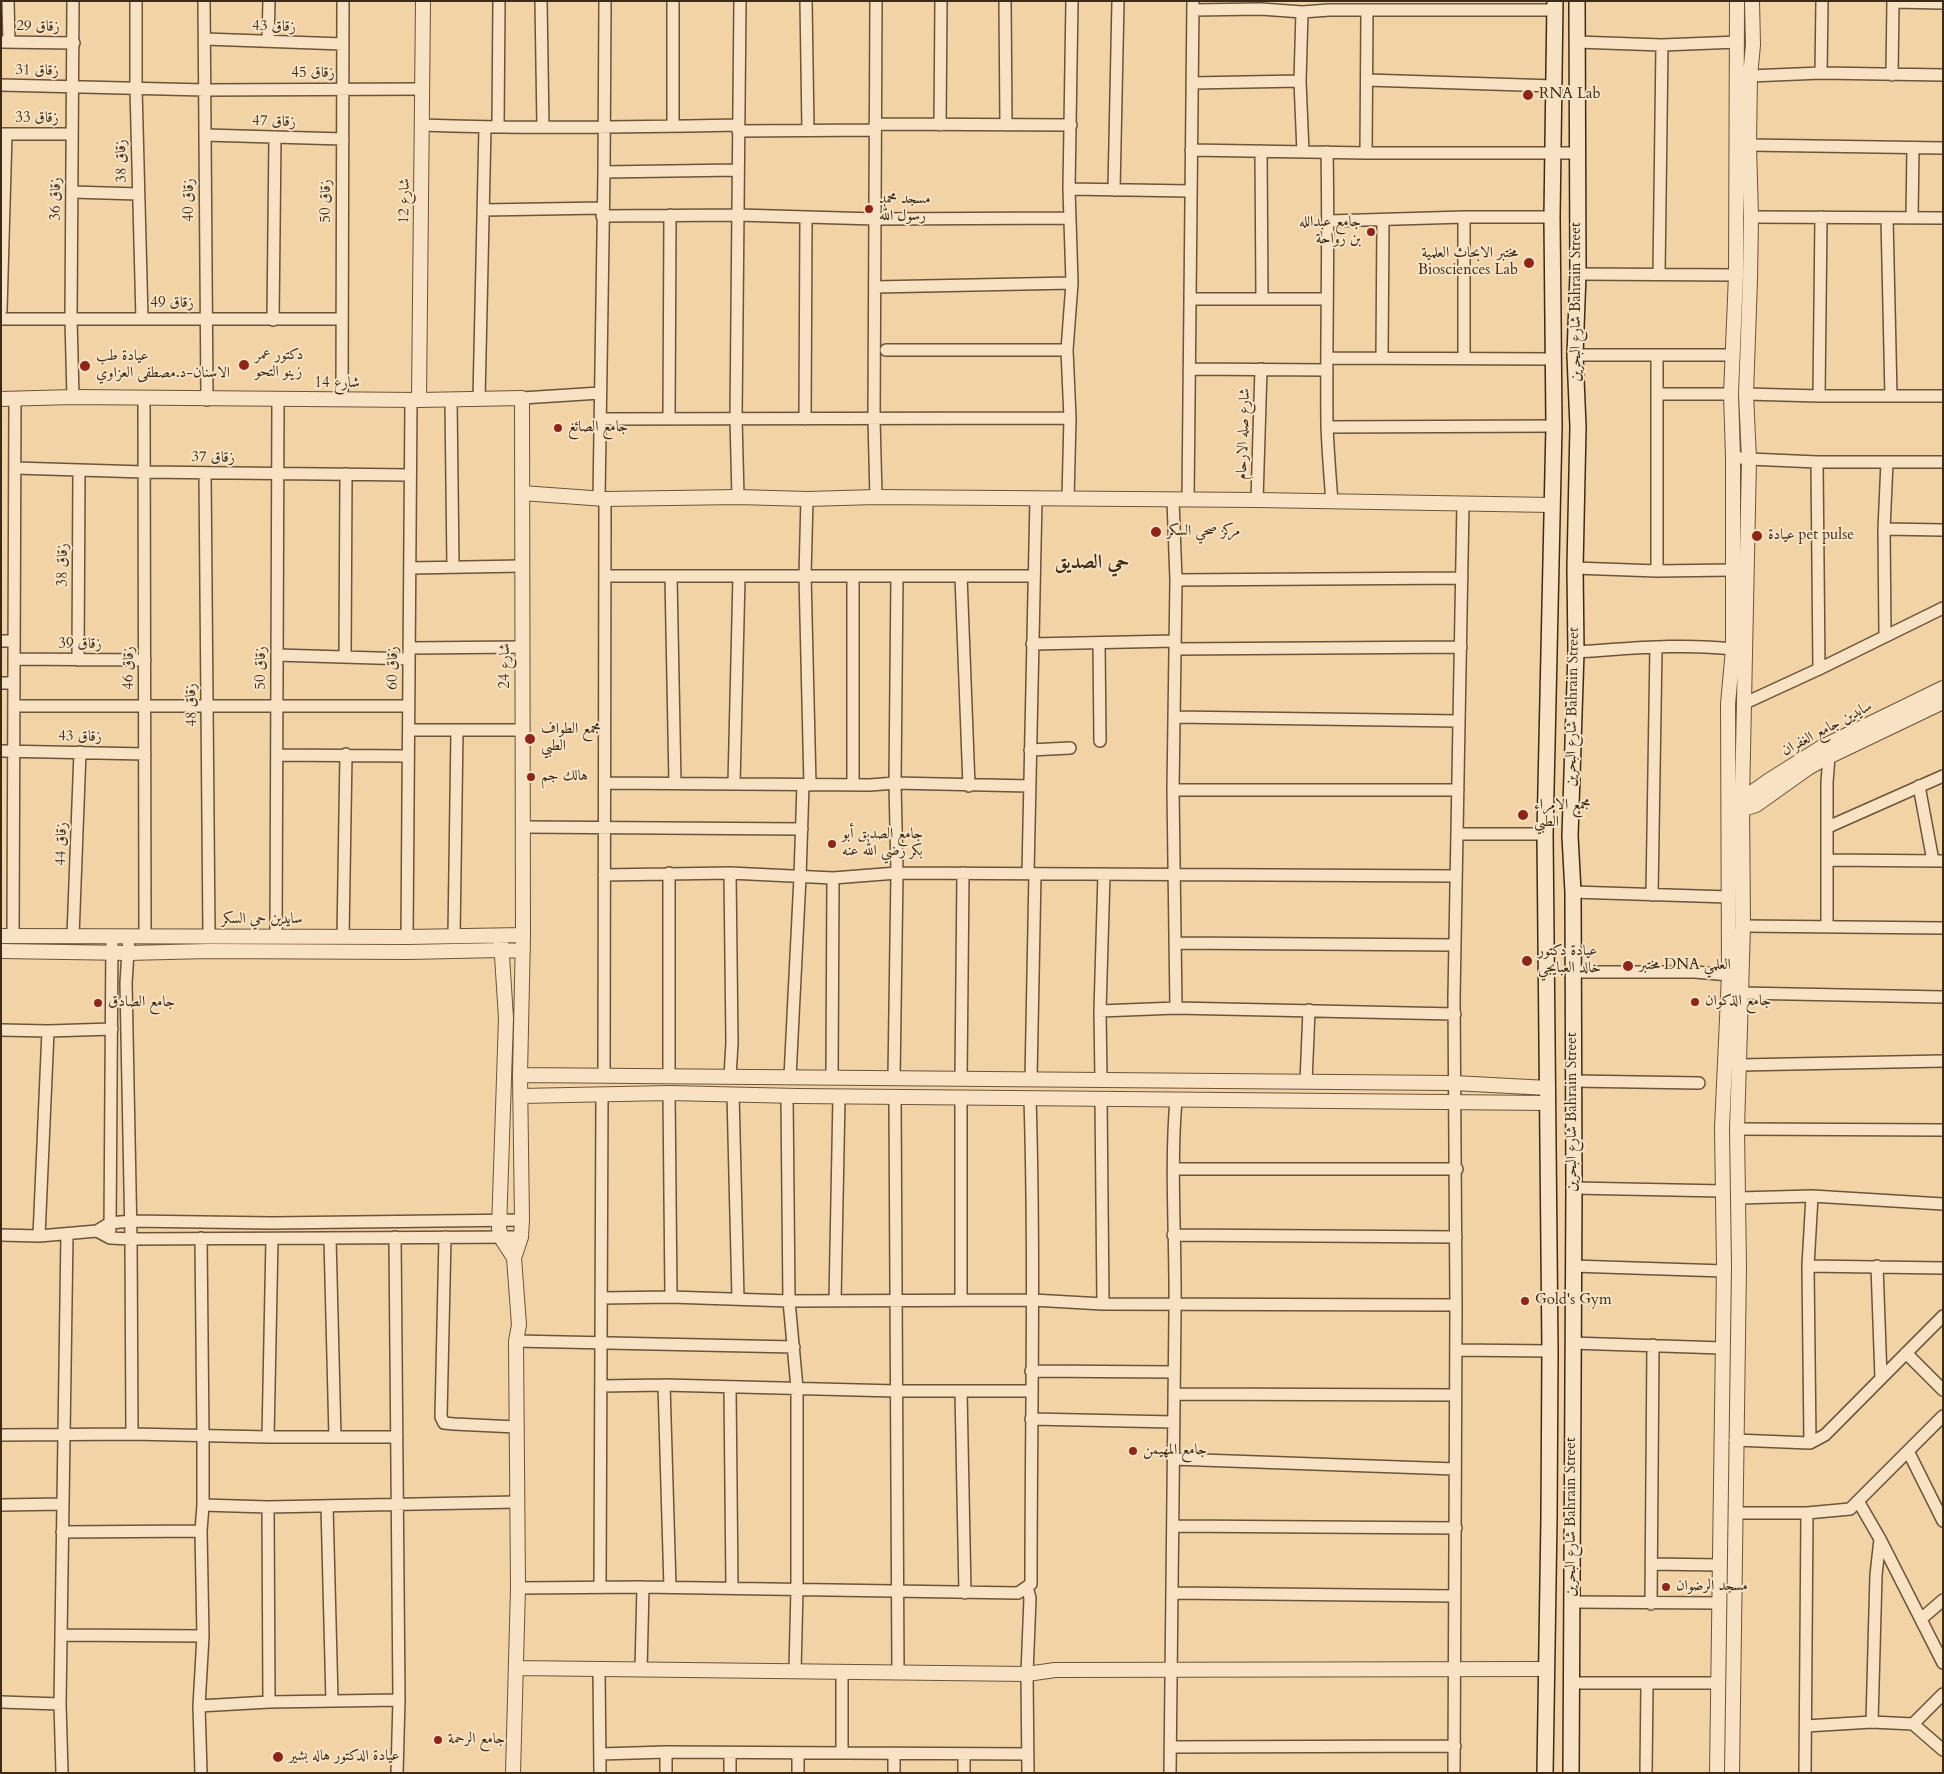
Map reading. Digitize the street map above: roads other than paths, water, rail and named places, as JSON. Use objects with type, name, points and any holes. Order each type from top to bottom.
[{"type":"main road","name":"شارع البحرين Bahrain Street","points":[[1571,1773],[1574,1188],[1573,892],[1570,836],[1576,652],[1575,568],[1578,427],[1575,356],[1578,274],[1578,1]]},
{"type":"main road","name":"شارع البحرين Bahrain Street","points":[[1545,1773],[1550,1351],[1545,834],[1554,426],[1552,217],[1555,6]]},
{"type":"main road","points":[[1547,769],[1572,769]]},
{"type":"main road","points":[[1549,1518],[1572,1517]]},
{"type":"street","points":[[5,42],[8,1]]},
{"type":"street","name":"زقاق 36","points":[[73,1],[71,320],[73,398]]},
{"type":"street","name":"زقاق 38","points":[[136,1],[136,88],[142,320]]},
{"type":"street","name":"زقاق 40","points":[[204,1],[207,400]]},
{"type":"street","points":[[268,41],[269,1]]},
{"type":"street","name":"زقاق 50","points":[[342,1],[342,400]]},
{"type":"street","name":"شارع 12","points":[[415,400],[423,1]]},
{"type":"street","points":[[498,127],[499,1]]},
{"type":"street","points":[[541,1],[543,127]]},
{"type":"street","points":[[604,1076],[605,576],[600,393],[605,1]]},
{"type":"street","points":[[673,1],[673,126]]},
{"type":"street","points":[[738,497],[736,419],[739,215],[737,170],[740,1]]},
{"type":"street","points":[[806,1],[808,130]]},
{"type":"street","points":[[876,1],[874,419],[876,497]]},
{"type":"street","points":[[940,124],[941,1]]},
{"type":"street","points":[[1005,1],[1006,125]]},
{"type":"street","points":[[1068,499],[1070,418],[1067,350],[1072,283],[1069,189],[1072,1]]},
{"type":"street","points":[[1114,190],[1118,1]]},
{"type":"street","points":[[1732,1773],[1735,1440],[1739,1266],[1737,1129],[1740,1065],[1729,975],[1729,897],[1743,704],[1749,459],[1746,394],[1751,217],[1744,191],[1737,1]]},
{"type":"street","points":[[1717,1773],[1724,1271],[1722,1128],[1734,1028],[1741,993],[1743,926],[1728,704],[1733,649],[1733,456],[1731,394],[1736,275],[1749,145],[1750,76],[1753,45],[1752,1]]},
{"type":"street","points":[[1822,1],[1822,73]]},
{"type":"street","points":[[1892,74],[1893,1],[1943,2]]},
{"type":"street","points":[[1188,500],[1193,6],[1261,5],[1302,12],[1329,5],[1367,11],[1399,6],[1555,6]]},
{"type":"street","points":[[1366,153],[1367,11]]},
{"type":"street","points":[[1302,12],[1300,81],[1303,152]]},
{"type":"street","name":"زقاق 43","points":[[205,39],[343,44]]},
{"type":"street","name":"زقاق 29","points":[[5,42],[74,43]]},
{"type":"street","points":[[1577,42],[1662,45],[1738,42]]},
{"type":"street","points":[[1659,274],[1662,45]]},
{"type":"street","points":[[1750,76],[1822,73],[1943,75]]},
{"type":"street","points":[[1367,80],[1554,86]]},
{"type":"street","points":[[1192,83],[1300,81]]},
{"type":"street","name":"زقاق 31","points":[[1,85],[72,86]]},
{"type":"street","points":[[72,86],[205,90]]},
{"type":"street","name":"زقاق 45","points":[[205,90],[422,89]]},
{"type":"street","points":[[422,125],[485,127],[673,126],[808,130],[940,124],[1070,125]]},
{"type":"street","points":[[479,399],[485,127]]},
{"type":"street","points":[[1,310],[4,134]]},
{"type":"street","name":"زقاق 33","points":[[4,134],[72,134]]},
{"type":"street","name":"زقاق 47","points":[[205,134],[342,139]]},
{"type":"street","points":[[273,320],[275,137]]},
{"type":"street","points":[[1749,145],[1943,148]]},
{"type":"street","points":[[1912,218],[1913,148]]},
{"type":"street","points":[[1191,150],[1366,153],[1578,153]]},
{"type":"street","points":[[1261,151],[1262,299]]},
{"type":"street","points":[[1327,152],[1329,222],[1327,428],[1332,502]]},
{"type":"street","points":[[604,172],[737,170]]},
{"type":"street","points":[[1069,189],[1190,191]]},
{"type":"street","points":[[72,192],[138,194]]},
{"type":"street","points":[[483,210],[875,219],[1069,218]]},
{"type":"street","points":[[669,419],[670,215]]},
{"type":"street","points":[[805,419],[806,217]]},
{"type":"street","points":[[1329,222],[1464,217],[1552,217]]},
{"type":"street","points":[[1464,217],[1464,357]]},
{"type":"street","points":[[1751,217],[1943,218]]},
{"type":"street","points":[[1819,396],[1821,217]]},
{"type":"street","points":[[1887,218],[1891,396]]},
{"type":"street","points":[[1382,220],[1382,357]]},
{"type":"street","points":[[1578,274],[1736,275]]},
{"type":"street","points":[[875,287],[1072,283]]},
{"type":"street","points":[[1190,299],[1327,299]]},
{"type":"street","name":"زقاق 49","points":[[1,319],[342,320]]},
{"type":"street","points":[[886,350],[1067,350]]},
{"type":"street","points":[[1575,356],[1732,355]]},
{"type":"street","points":[[1657,356],[1657,571]]},
{"type":"street","points":[[1327,358],[1464,357],[1552,359]]},
{"type":"street","points":[[1189,369],[1327,370]]},
{"type":"street","name":"شارع صله الارحام","points":[[1257,500],[1261,369]]},
{"type":"street","points":[[522,398],[600,393]]},
{"type":"street","points":[[1658,394],[1731,394]]},
{"type":"street","points":[[1746,394],[1943,396]]},
{"type":"street","name":"شارع 14","points":[[8,399],[451,400],[522,398]]},
{"type":"street","name":"شارع 24","points":[[514,1258],[521,1237],[522,1220],[520,1075],[523,951],[522,398]]},
{"type":"street","points":[[7,936],[14,751],[15,468],[8,399]]},
{"type":"street","name":"زقاق 46","points":[[144,399],[145,936]]},
{"type":"street","name":"زقاق 50","points":[[276,936],[278,400]]},
{"type":"street","name":"زقاق 60","points":[[407,937],[410,475],[415,400]]},
{"type":"street","points":[[451,400],[453,567]]},
{"type":"street","points":[[600,418],[1070,418]]},
{"type":"street","points":[[1327,428],[1554,426]]},
{"type":"street","points":[[1733,456],[1749,459],[1817,462],[1943,462]]},
{"type":"street","points":[[1817,462],[1819,670]]},
{"type":"street","points":[[1886,635],[1884,530],[1887,462]]},
{"type":"street","name":"زقاق 37","points":[[15,468],[144,472],[410,475]]},
{"type":"street","name":"زقاق 38","points":[[78,660],[79,470]]},
{"type":"street","name":"زقاق 48","points":[[205,473],[209,936]]},
{"type":"street","points":[[345,657],[346,474]]},
{"type":"street","points":[[522,493],[602,498],[1036,498],[1552,505]]},
{"type":"street","points":[[1031,1080],[1030,750],[1036,498]]},
{"type":"street","points":[[790,1077],[802,829],[806,785],[805,575],[807,499]]},
{"type":"street","points":[[1174,500],[1176,580],[1173,790],[1176,1008]]},
{"type":"street","points":[[1454,1773],[1456,1169],[1454,1083],[1463,503]]},
{"type":"street","points":[[1732,511],[1748,512]]},
{"type":"street","points":[[1884,530],[1943,530]]},
{"type":"street","points":[[410,568],[522,566]]},
{"type":"street","points":[[1575,568],[1657,571],[1732,570]]},
{"type":"street","points":[[605,576],[1034,576]]},
{"type":"street","points":[[671,576],[675,783]]},
{"type":"street","points":[[734,784],[739,576]]},
{"type":"street","points":[[853,576],[853,785]]},
{"type":"street","points":[[894,1078],[897,873],[895,783],[897,576]]},
{"type":"street","points":[[961,576],[970,786]]},
{"type":"street","points":[[1176,580],[1462,578]]},
{"type":"street","points":[[1743,704],[1819,670],[1943,608]]},
{"type":"street","points":[[1,641],[14,641]]},
{"type":"street","points":[[1098,643],[1100,741]]},
{"type":"street","points":[[1032,644],[1460,646]]},
{"type":"street","points":[[277,655],[345,657],[523,647]]},
{"type":"street","points":[[1576,652],[1656,648],[1733,649]]},
{"type":"street","points":[[1652,895],[1656,648]]},
{"type":"street","name":"زقاق 39","points":[[14,659],[145,660]]},
{"type":"street","points":[[1,683],[14,683]]},
{"type":"street","name":"سايدين جامع الغفران","points":[[1735,806],[1768,781],[1822,747],[1943,688]]},
{"type":"street","name":"سايدين جامع الغفران","points":[[1735,806],[1756,805],[1808,768],[1943,702]]},
{"type":"street","points":[[14,706],[409,706]]},
{"type":"street","points":[[1175,717],[1459,721]]},
{"type":"street","points":[[409,730],[523,730]]},
{"type":"street","points":[[454,936],[457,731]]},
{"type":"street","points":[[1030,750],[1070,748]]},
{"type":"street","name":"زقاق 43","points":[[1,751],[145,754]]},
{"type":"street","name":"زقاق 44","points":[[73,936],[80,752]]},
{"type":"street","points":[[277,755],[346,754],[408,756]]},
{"type":"street","points":[[343,937],[346,754]]},
{"type":"street","points":[[1826,926],[1827,782],[1830,757]]},
{"type":"street","points":[[1828,827],[1943,776]]},
{"type":"street","points":[[604,783],[806,785],[895,783],[1030,786]]},
{"type":"street","points":[[1827,860],[1938,861],[1919,786]]},
{"type":"street","points":[[1173,790],[1458,790]]},
{"type":"street","points":[[523,827],[802,829]]},
{"type":"street","points":[[1457,834],[1545,834]]},
{"type":"street","points":[[669,873],[669,1076]]},
{"type":"street","points":[[604,875],[730,873],[833,878],[897,873],[1456,876]]},
{"type":"street","points":[[730,873],[732,1043],[730,1077]]},
{"type":"street","points":[[961,1079],[963,873]]},
{"type":"street","points":[[1101,1080],[1100,1011],[1104,874]]},
{"type":"street","points":[[832,1078],[833,878]]},
{"type":"street","points":[[1573,892],[1729,897]]},
{"type":"street","points":[[1743,926],[1943,928]]},
{"type":"street","points":[[501,935],[506,1018],[499,1220],[500,1237],[514,1258],[519,1325],[516,1340],[518,1588],[513,1773]]},
{"type":"street","name":"سايدين حي السكر","points":[[7,936],[407,937],[523,935]]},
{"type":"street","points":[[110,1238],[112,936]]},
{"type":"street","points":[[129,936],[126,983],[131,1221],[132,1434]]},
{"type":"street","points":[[1175,943],[1455,945]]},
{"type":"street","name":"سايدين حي السكر","points":[[1,950],[128,954],[209,951],[523,951]]},
{"type":"street","points":[[1573,972],[1696,972],[1729,975]]},
{"type":"street","points":[[1741,993],[1943,997]]},
{"type":"street","points":[[1100,1011],[1176,1008],[1455,1014]]},
{"type":"street","points":[[1306,1082],[1309,1010]]},
{"type":"street","points":[[1,1030],[112,1029]]},
{"type":"street","points":[[39,1236],[48,1031]]},
{"type":"street","points":[[1740,1065],[1943,1061]]},
{"type":"street","points":[[520,1075],[1454,1083],[1548,1095]]},
{"type":"street","points":[[548,1075],[548,1096]]},
{"type":"street","points":[[869,1097],[870,1078]]},
{"type":"street","points":[[1573,1081],[1699,1082]]},
{"type":"street","points":[[520,1096],[669,1093],[840,1097],[1454,1102],[1548,1095]]},
{"type":"street","points":[[669,1093],[671,1297]]},
{"type":"street","points":[[600,1586],[602,1094]]},
{"type":"street","points":[[733,1094],[738,1298]]},
{"type":"street","points":[[788,1096],[789,1301],[797,1388],[795,1671]]},
{"type":"street","points":[[835,1301],[840,1097]]},
{"type":"street","points":[[895,1097],[896,1590],[898,1673]]},
{"type":"street","points":[[960,1300],[961,1098]]},
{"type":"street","points":[[518,1588],[600,1586],[1018,1593],[1031,1584],[1033,1300],[1030,1098]]},
{"type":"street","points":[[1101,1099],[1103,1304]]},
{"type":"street","points":[[1170,1773],[1174,1526],[1175,1304],[1173,1235],[1176,1100]]},
{"type":"street","points":[[1737,1129],[1943,1130]]},
{"type":"street","points":[[1174,1169],[1456,1169]]},
{"type":"street","points":[[1574,1188],[1723,1191]]},
{"type":"street","points":[[1738,1198],[1812,1196],[1943,1204]]},
{"type":"street","points":[[1810,1443],[1808,1266],[1812,1196]]},
{"type":"street","points":[[1,1235],[39,1236],[96,1231],[110,1223],[131,1221],[272,1223],[522,1220]]},
{"type":"street","points":[[96,1231],[110,1238],[131,1239],[521,1237]]},
{"type":"street","points":[[62,1773],[60,1704],[67,1234]]},
{"type":"street","points":[[1173,1235],[1456,1237]]},
{"type":"street","points":[[395,1237],[399,1700],[397,1773]]},
{"type":"street","points":[[445,1237],[441,1417],[444,1423],[516,1427]]},
{"type":"street","points":[[200,1773],[199,1706],[202,1636],[201,1531],[203,1505],[201,1238]]},
{"type":"street","points":[[330,1238],[335,1437]]},
{"type":"street","points":[[268,1437],[272,1239]]},
{"type":"street","points":[[1573,1266],[1724,1271]]},
{"type":"street","points":[[1808,1266],[1943,1268]]},
{"type":"street","points":[[1877,1266],[1882,1378]]},
{"type":"street","points":[[601,1298],[738,1298],[789,1301],[1033,1300],[1103,1304],[1456,1305]]},
{"type":"street","points":[[1735,1440],[1810,1443],[1825,1435],[1943,1316]]},
{"type":"street","points":[[516,1340],[794,1348]]},
{"type":"street","points":[[1572,1344],[1722,1348]]},
{"type":"street","points":[[1651,1604],[1652,1345]]},
{"type":"street","points":[[1456,1350],[1550,1351]]},
{"type":"street","points":[[1906,1353],[1943,1390]]},
{"type":"street","points":[[1031,1371],[1174,1372]]},
{"type":"street","points":[[601,1386],[896,1391],[1031,1391]]},
{"type":"street","points":[[664,1386],[670,1587]]},
{"type":"street","points":[[730,1387],[732,1588]]},
{"type":"street","points":[[960,1391],[965,1593]]},
{"type":"street","points":[[1174,1394],[1455,1395]]},
{"type":"street","points":[[1735,1513],[1807,1513],[1850,1509],[1943,1416]]},
{"type":"street","points":[[1031,1419],[1174,1422]]},
{"type":"street","points":[[1,1435],[132,1434],[397,1437]]},
{"type":"street","points":[[1908,1451],[1942,1515]]},
{"type":"street","points":[[1174,1459],[1455,1469]]},
{"type":"street","points":[[1858,1501],[1880,1539],[1943,1663]]},
{"type":"street","points":[[203,1505],[268,1507],[517,1502]]},
{"type":"street","points":[[1,1505],[63,1504]]},
{"type":"street","points":[[328,1506],[332,1701]]},
{"type":"street","points":[[268,1507],[269,1702]]},
{"type":"street","points":[[1805,1773],[1807,1513]]},
{"type":"street","points":[[1174,1526],[1456,1528]]},
{"type":"street","points":[[62,1532],[201,1531]]},
{"type":"street","points":[[1872,1722],[1876,1576],[1880,1539]]},
{"type":"street","points":[[1651,1564],[1720,1565]]},
{"type":"street","points":[[641,1670],[643,1587]]},
{"type":"street","points":[[1027,1587],[1030,1598],[1028,1773]]},
{"type":"street","points":[[1172,1593],[1454,1596]]},
{"type":"street","points":[[1921,1619],[1943,1600]]},
{"type":"street","points":[[1572,1602],[1719,1603]]},
{"type":"street","points":[[61,1635],[202,1636]]},
{"type":"street","points":[[516,1668],[1028,1674],[1055,1670],[1455,1670],[1547,1668]]},
{"type":"street","points":[[598,1669],[600,1773]]},
{"type":"street","points":[[842,1672],[842,1753]]},
{"type":"street","points":[[1571,1683],[1718,1683]]},
{"type":"street","points":[[1646,1773],[1647,1684]]},
{"type":"street","points":[[1913,1724],[1943,1694]]},
{"type":"street","points":[[199,1706],[269,1702],[399,1700]]},
{"type":"street","points":[[1,1702],[60,1704]]},
{"type":"street","points":[[1806,1726],[1872,1722],[1913,1724],[1943,1750]]},
{"type":"street","points":[[1718,1737],[1733,1737]]},
{"type":"street","points":[[1171,1747],[1455,1746]]},
{"type":"street","points":[[600,1754],[666,1752],[1028,1754]]},
{"type":"street","points":[[666,1752],[666,1773]]},
{"type":"street","points":[[730,1753],[730,1773]]},
{"type":"street","points":[[798,1753],[798,1773]]},
{"type":"street","points":[[894,1754],[894,1773]]},
{"type":"street","points":[[964,1754],[964,1773]]},
{"type":"place","name":"RNA Lab","points":[[1528,95]]},
{"type":"place","name":"مسجد محمد رسول الله","points":[[869,209]]},
{"type":"place","name":"جامع عبدالله بن رواحة","points":[[1371,232]]},
{"type":"place","name":"مختبر الابحاث العلمية Biosciences Lab","points":[[1529,263]]},
{"type":"place","name":"دكتور عمر زينو التحو","points":[[244,365]]},
{"type":"place","name":"عيادة طب الاسنان-د.مصطفى العزاوي","points":[[85,366]]},
{"type":"place","name":"جامع الصائغ","points":[[558,428]]},
{"type":"place","name":"مركز صحي السكر","points":[[1156,532]]},
{"type":"place","name":"عيادة pet pulse","points":[[1757,536]]},
{"type":"place","name":"مجمع الطواف الطبي","points":[[530,739]]},
{"type":"place","name":"هالك جم","points":[[531,777]]},
{"type":"place","name":"مجمع الامراء الطبي","points":[[1523,815]]},
{"type":"place","name":"جامع الصديق أبو بكر رضي الله عنه","points":[[832,844]]},
{"type":"place","name":"عيادة دكتور خالد العبايجي","points":[[1527,961]]},
{"type":"place","name":"مختبر DNA العلمي","points":[[1628,966]]},
{"type":"place","name":"جامع الذكوان","points":[[1695,1002]]},
{"type":"place","name":"جامع الصادق","points":[[98,1003]]},
{"type":"place","name":"Gold's Gym","points":[[1525,1301]]},
{"type":"place","name":"جامع المهيمن","points":[[1133,1451]]},
{"type":"place","name":"مسجد الرضوان","points":[[1666,1587]]},
{"type":"place","name":"جامع الرحمة","points":[[438,1740]]},
{"type":"place","name":"عيادة الدكتور هاله بشير","points":[[278,1757]]},
{"type":"district","name":"حي الصديق","points":[[1092,563]]}]
